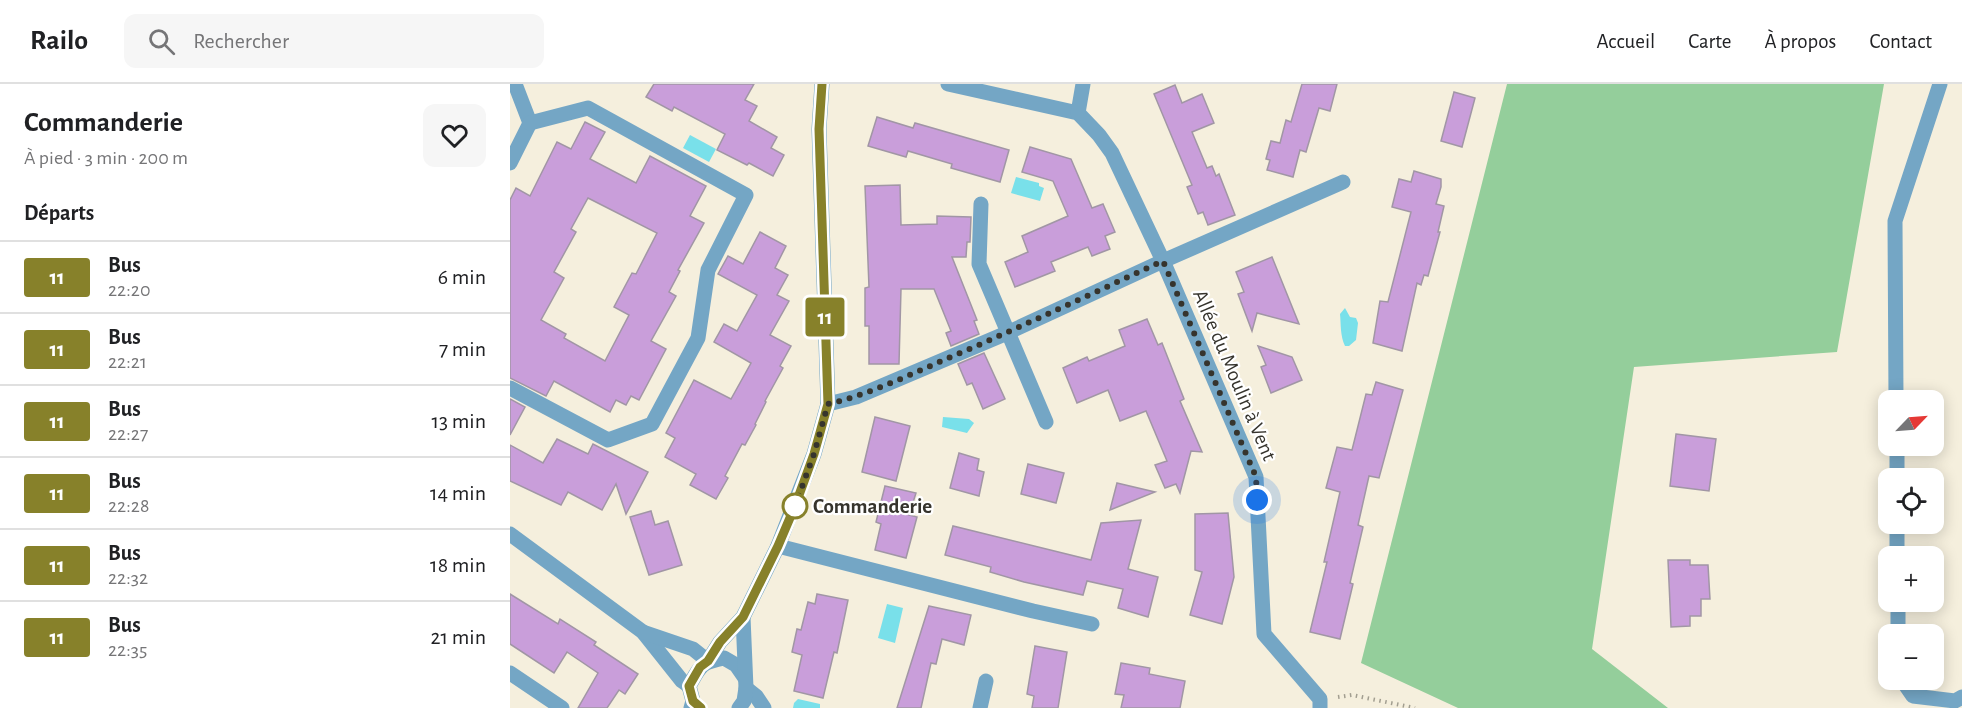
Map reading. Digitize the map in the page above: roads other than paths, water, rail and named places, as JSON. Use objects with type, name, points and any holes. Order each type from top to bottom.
[{"type":"street","points":[[510,163],[530,123],[515,84]]},
{"type":"street","points":[[689,686],[700,667],[708,661],[720,642],[743,617],[778,546],[814,454],[828,404],[819,129],[822,84]]},
{"type":"street","points":[[948,84],[1078,113],[1083,84]]},
{"type":"street","points":[[1896,390],[1895,221],[1940,84]]},
{"type":"street","points":[[510,388],[608,440],[652,424],[698,338],[708,270],[746,195],[588,108],[530,123]]},
{"type":"street","name":"Allée du Moulin à Vent","points":[[1078,113],[1100,135],[1112,153],[1163,261],[1256,477],[1264,634],[1296,669],[1320,703]]},
{"type":"street","points":[[828,404],[856,397],[1007,333],[1343,182]]},
{"type":"street","points":[[981,204],[979,264],[1046,422]]},
{"type":"street","points":[[510,534],[643,632],[682,681],[689,686],[695,706]]},
{"type":"street","points":[[778,546],[1092,624]]},
{"type":"street","points":[[739,708],[744,701],[745,683],[743,617]]},
{"type":"street","points":[[643,632],[693,650],[708,661],[724,658],[736,665],[745,683],[764,708]]},
{"type":"street","points":[[510,673],[562,708]]},
{"type":"street","points":[[980,708],[986,681]]},
{"type":"street","points":[[1909,690],[1913,696],[1956,702],[1962,698]]},
{"type":"water","points":[[690,135],[716,149],[709,162],[683,148]]},
{"type":"water","points":[[1016,177],[1039,183],[1039,186],[1044,188],[1040,201],[1011,193]]},
{"type":"water","points":[[1345,308],[1350,317],[1356,318],[1358,323],[1356,340],[1349,346],[1345,346],[1341,330],[1340,314]]},
{"type":"water","points":[[943,417],[969,419],[974,423],[967,433],[942,427]]},
{"type":"water","points":[[887,604],[903,608],[895,643],[878,638]]},
{"type":"water","points":[[798,699],[820,704],[820,708],[793,708]]},
{"type":"place","name":"Commanderie","points":[[795,506]]}]
